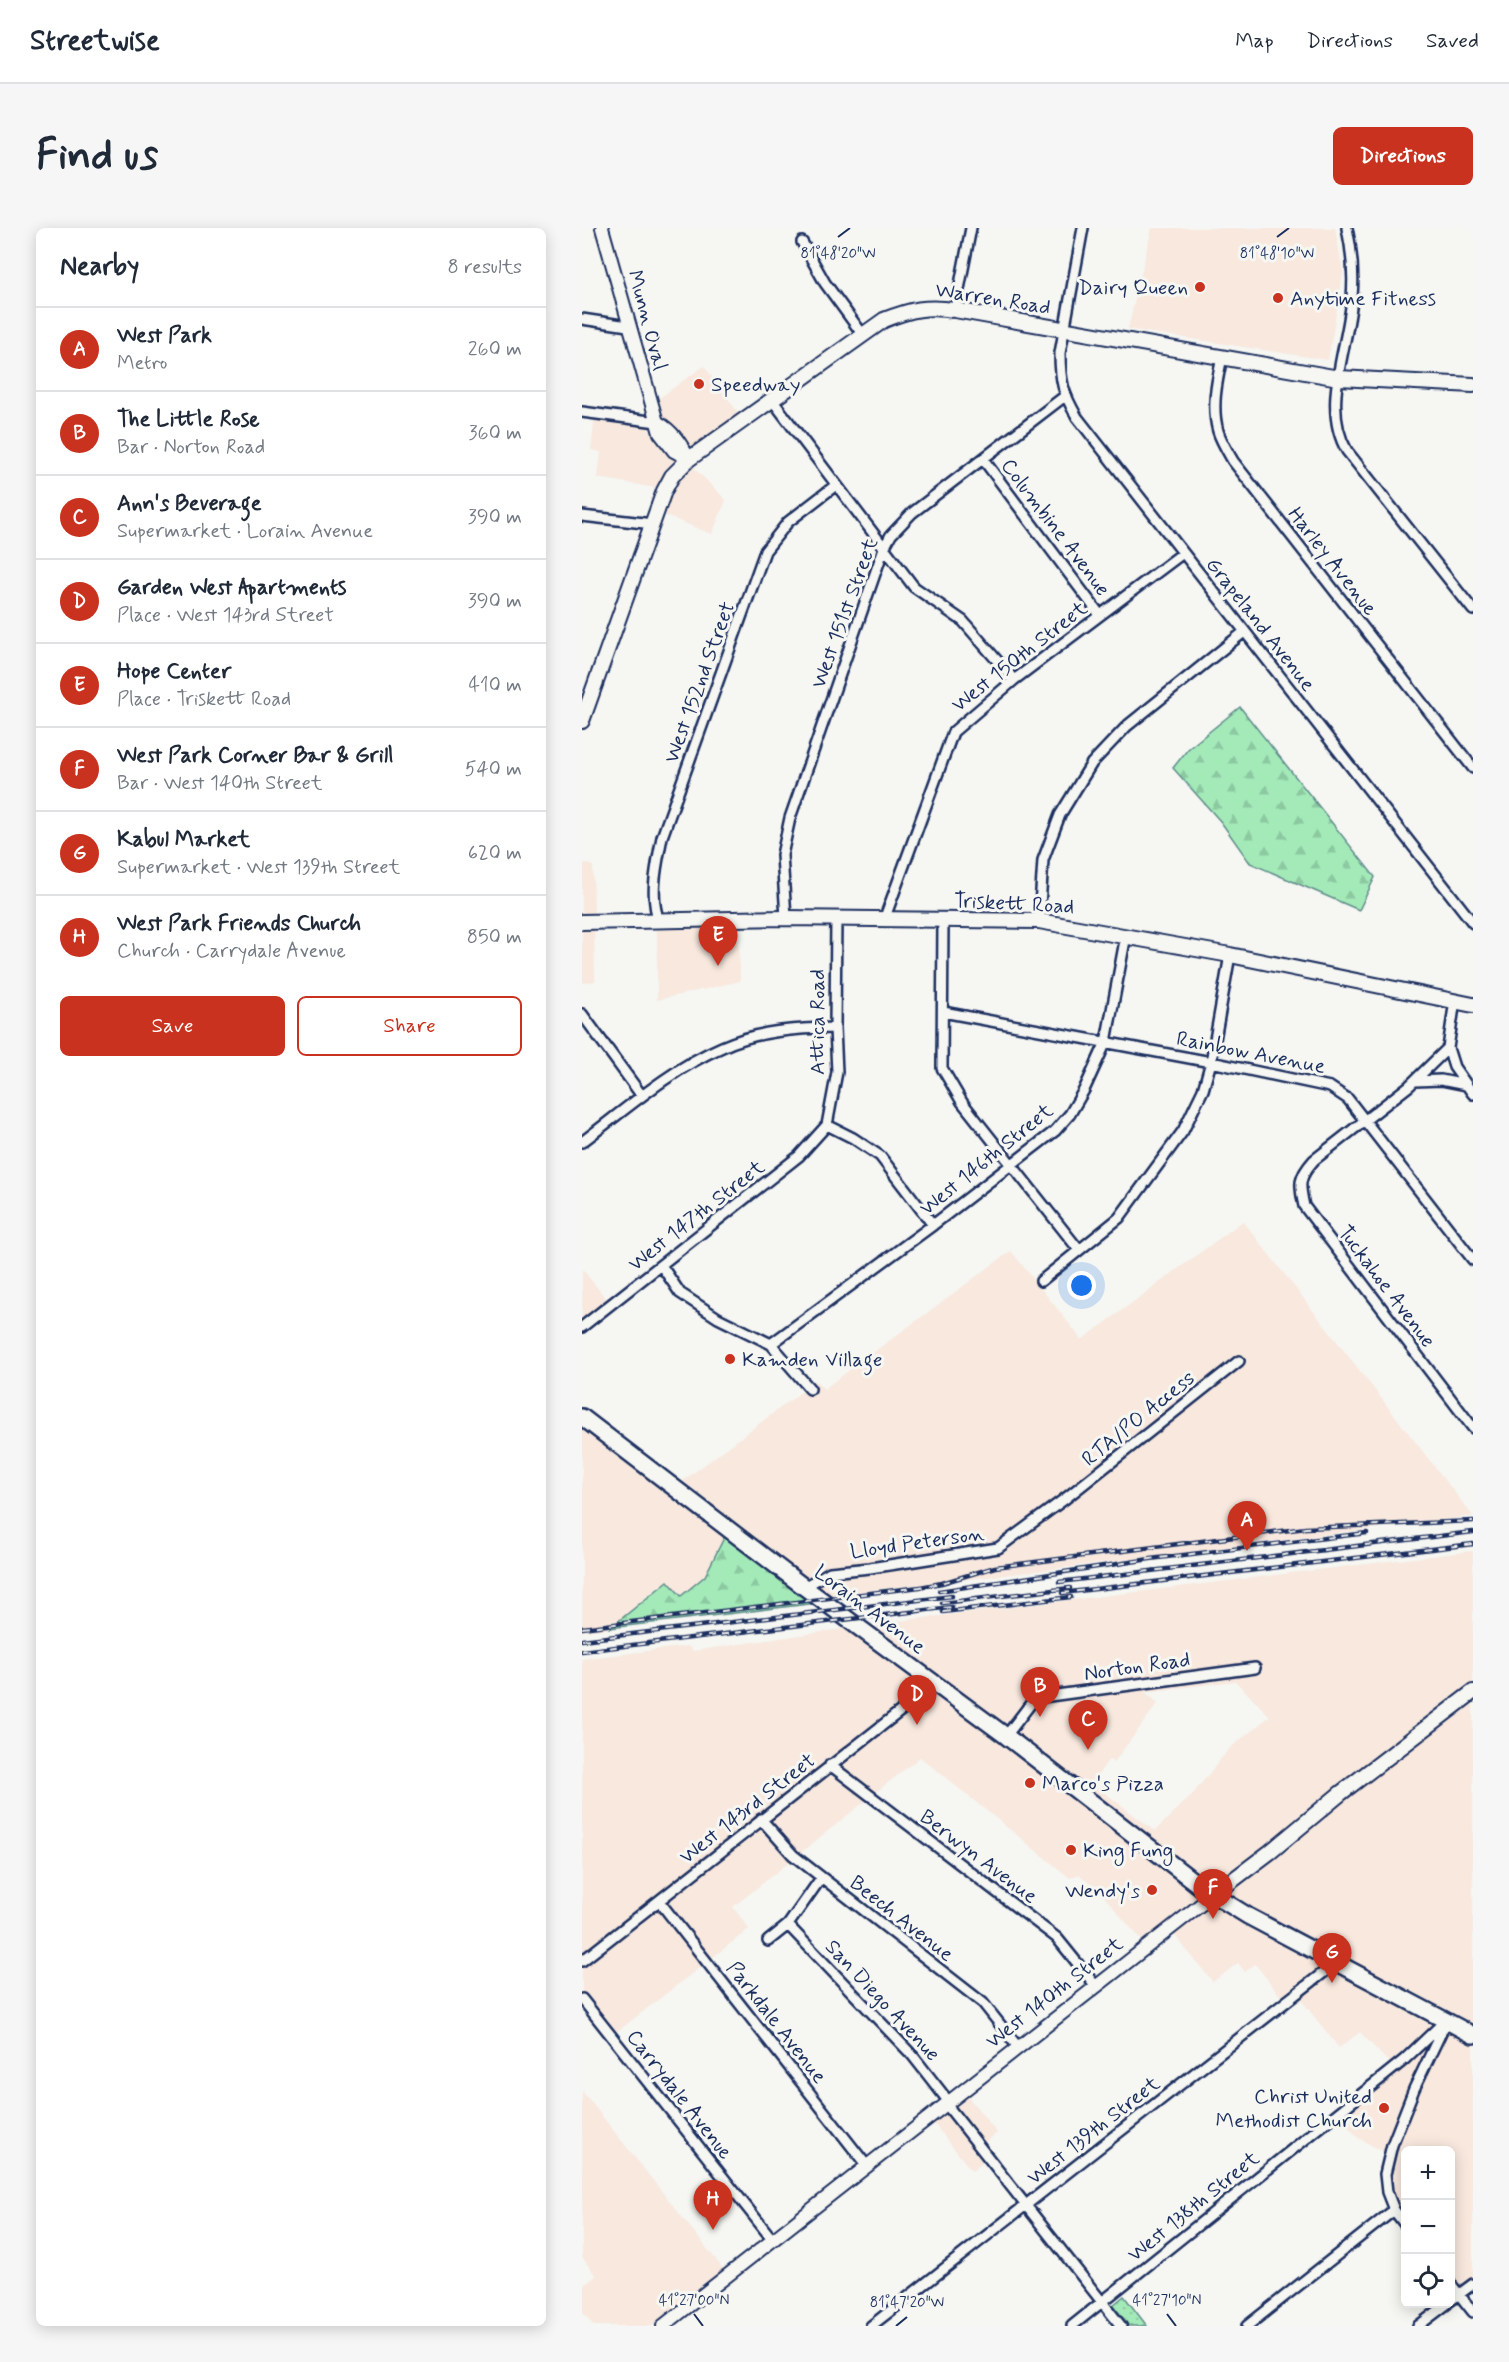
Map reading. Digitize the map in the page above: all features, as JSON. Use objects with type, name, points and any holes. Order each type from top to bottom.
[{"type":"main road","name":"Warren Road","points":[[582,720],[664,491],[672,476],[689,459],[884,320],[911,309],[955,310],[1339,378],[1473,385]]},
{"type":"main road","name":"Triskett Road","points":[[582,922],[786,918],[1039,921],[1230,955],[1473,1005]]},
{"type":"main road","name":"Lorain Avenue","points":[[582,1417],[1213,1895],[1473,2035]]},
{"type":"main road","name":"West 140th Street","points":[[1213,1895],[1473,1692]]},
{"type":"street","name":"Munn Oval","points":[[602,228],[660,434],[674,451],[689,459]]},
{"type":"street","points":[[955,310],[971,228]]},
{"type":"street","name":"Grapeland Avenue","points":[[1083,228],[1060,353],[1060,371],[1065,396],[1077,417],[1473,923]]},
{"type":"street","points":[[1347,228],[1353,268],[1352,298],[1335,418],[1339,437],[1347,451],[1473,610]]},
{"type":"street","points":[[802,242],[825,284],[863,335]]},
{"type":"street","points":[[582,319],[628,326]]},
{"type":"street","name":"Harley Avenue","points":[[1222,357],[1215,389],[1218,432],[1233,461],[1473,768]]},
{"type":"street","name":"West 151st Street","points":[[786,918],[782,855],[790,818],[884,548],[891,535],[912,513],[1065,396]]},
{"type":"street","points":[[773,401],[914,587],[963,621],[1014,680]]},
{"type":"street","points":[[582,412],[657,422]]},
{"type":"street","name":"Columbine Avenue","points":[[983,459],[1100,615]]},
{"type":"street","name":"West 152nd Street","points":[[659,921],[655,910],[655,874],[662,837],[765,551],[788,522],[836,485]]},
{"type":"street","points":[[582,516],[653,524]]},
{"type":"street","name":"West 150th Street","points":[[884,920],[953,732],[1014,680],[1183,553]]},
{"type":"street","points":[[1039,921],[1043,860],[1060,814],[1092,763],[1127,726],[1244,632]]},
{"type":"street","name":"Attica Road","points":[[827,1125],[837,1072],[836,918]]},
{"type":"street","points":[[943,920],[942,1068],[962,1102],[1079,1250]]},
{"type":"street","name":"West 146th Street","points":[[771,1344],[1011,1165],[1055,1131],[1070,1114],[1094,1073],[1106,1042],[1126,935]]},
{"type":"street","points":[[1041,1281],[1119,1218],[1183,1131],[1203,1090],[1211,1062],[1230,955]]},
{"type":"street","points":[[1455,1000],[1448,1048],[1454,1067],[1473,1094]]},
{"type":"street","name":"Rainbow Avenue","points":[[943,1012],[1211,1062],[1330,1087],[1348,1099],[1473,1260]]},
{"type":"street","points":[[582,1014],[642,1096]]},
{"type":"street","points":[[582,1142],[642,1096],[694,1061],[724,1046],[760,1035],[795,1029],[835,1028]]},
{"type":"street","points":[[1365,1120],[1415,1081],[1448,1048]]},
{"type":"street","points":[[1415,1081],[1441,1080],[1466,1085]]},
{"type":"street","name":"Tuckahoe Avenue","points":[[1365,1120],[1314,1160],[1304,1171],[1299,1185],[1304,1206],[1473,1428]]},
{"type":"street","points":[[827,1125],[853,1138],[880,1156],[933,1225]]},
{"type":"street","name":"West 147th Street","points":[[582,1327],[800,1156],[827,1125]]},
{"type":"street","points":[[661,1265],[680,1293],[718,1318],[771,1344],[810,1389]]},
{"type":"street","name":"RTA/PO Access","points":[[1060,1503],[1239,1361]]},
{"type":"street","name":"Lloyd Peterson","points":[[804,1587],[830,1572],[893,1565],[998,1548],[1060,1503]]},
{"type":"street","name":"Norton Road","points":[[1006,1736],[1035,1698],[1255,1668]]},
{"type":"street","name":"West 143rd Street","points":[[582,1961],[935,1684]]},
{"type":"street","name":"Berwyn Avenue","points":[[830,1765],[1057,1938],[1095,1985]]},
{"type":"street","name":"Beech Avenue","points":[[761,1819],[793,1855],[983,2003],[1018,2047]]},
{"type":"street","points":[[768,1941],[788,1925],[821,1878]]},
{"type":"street","name":"West 140th Street","points":[[671,2324],[772,2239],[1213,1895]]},
{"type":"street","name":"Parkdale Avenue","points":[[659,1901],[867,2166]]},
{"type":"street","name":"San Diego Avenue","points":[[788,1925],[914,2056],[947,2103],[1121,2326]]},
{"type":"street","name":"West 139th Street","points":[[871,2326],[1337,1962]]},
{"type":"street","name":"Carrydale Avenue","points":[[582,1999],[772,2239]]},
{"type":"street","points":[[1401,2219],[1394,2210],[1387,2192],[1385,2174],[1392,2145],[1414,2089],[1443,2033],[1446,2020]]},
{"type":"street","name":"West 138th Street","points":[[1072,2326],[1395,2068],[1446,2020]]},
{"type":"street","points":[[1247,2326],[1394,2210]]},
{"type":"street","points":[[1455,2297],[1473,2283]]},
{"type":"street","points":[[1455,2289],[1473,2312]]},
{"type":"street","points":[[1418,2326],[1441,2308]]},
{"type":"shaded area","points":[[1152,228],[1335,228],[1343,273],[1328,360],[1128,329]]},
{"type":"shaded area","points":[[704,366],[747,425],[691,465],[726,500],[712,534],[654,511],[662,489],[598,478],[601,452],[591,450],[595,416],[652,426],[647,407]]},
{"type":"shaded area","points":[[582,862],[593,866],[595,981],[582,983]]},
{"type":"shaded area","points":[[657,923],[738,923],[740,981],[657,1000]]},
{"type":"shaded area","points":[[1243,1221],[1473,1516],[829,1595],[683,1481],[816,1381],[824,1389],[1011,1251],[1082,1340]]},
{"type":"shaded area","points":[[582,1269],[608,1301],[582,1322]]},
{"type":"shaded area","points":[[582,1422],[727,1532],[705,1576],[681,1597],[667,1581],[610,1628],[582,1631]]},
{"type":"shaded area","points":[[1473,1551],[1473,2280],[1460,2290],[1455,2283],[1455,2146],[1401,2146],[1401,2214],[1390,2192],[1388,2174],[1392,2157],[1357,2137],[1339,2116],[1396,2070],[1360,2032],[1339,2048],[1299,1997],[1288,2005],[1255,1964],[1245,1972],[1238,1963],[1213,1982],[1172,1932],[1149,1949],[1102,1894],[1079,1874],[1070,1878],[920,1757],[733,1907],[749,1929],[614,2034],[582,1994],[582,1659],[688,1646],[693,1651],[882,1623]],"holes":[[[1235,1681],[1270,1716],[1229,1749],[1192,1795],[1155,1831],[1092,1783],[1109,1759],[1114,1762],[1158,1703],[1145,1692]]]},
{"type":"shaded area","points":[[582,2091],[724,2270],[652,2326],[594,2326],[582,2311],[582,2287],[596,2276],[582,2257]]},
{"type":"shaded area","points":[[965,2093],[997,2133],[982,2145],[991,2156],[972,2171],[932,2121]]},
{"type":"green space","points":[[1240,707],[1375,877],[1359,910],[1250,863],[1221,822],[1173,768],[1188,749]]},
{"type":"green space","points":[[727,1532],[818,1603],[610,1628],[668,1581],[681,1596],[705,1576]]},
{"type":"green space","points":[[1124,2296],[1147,2326],[1129,2326],[1113,2305]]},
{"type":"railway","points":[[582,1628],[920,1587],[942,1583],[995,1567],[1306,1528],[1473,1521]]},
{"type":"railway","points":[[1059,1582],[1473,1532]]},
{"type":"railway","points":[[939,1591],[1150,1559],[1367,1533]]},
{"type":"railway","points":[[1062,1593],[1473,1544]]},
{"type":"railway","points":[[942,1603],[1070,1588]]},
{"type":"railway","points":[[582,1640],[952,1596]]},
{"type":"railway","points":[[943,1612],[1071,1597]]},
{"type":"railway","points":[[582,1651],[952,1607]]},
{"type":"place","name":"Dairy Queen","points":[[1200,287]]},
{"type":"place","name":"Anytime Fitness","points":[[1278,298]]},
{"type":"place","name":"Speedway","points":[[699,384]]},
{"type":"place","name":"Hope Center","points":[[718,966]]},
{"type":"place","name":"Kamden Village","points":[[730,1359]]},
{"type":"place","name":"West Park","points":[[1247,1551]]},
{"type":"place","name":"The Little Rose","points":[[1040,1717]]},
{"type":"place","name":"Garden West Apartments","points":[[917,1725]]},
{"type":"place","name":"Ann's Beverage","points":[[1088,1750]]},
{"type":"place","name":"Marco's Pizza","points":[[1030,1783]]},
{"type":"place","name":"King Fung","points":[[1071,1850]]},
{"type":"place","name":"Wendy's","points":[[1152,1890]]},
{"type":"place","name":"West Park Corner Bar & Grill","points":[[1213,1919]]},
{"type":"place","name":"Kabul Market","points":[[1332,1983]]},
{"type":"place","name":"Christ United Methodist Church","points":[[1384,2108]]},
{"type":"place","name":"West Park Friends Church","points":[[713,2230]]}]
